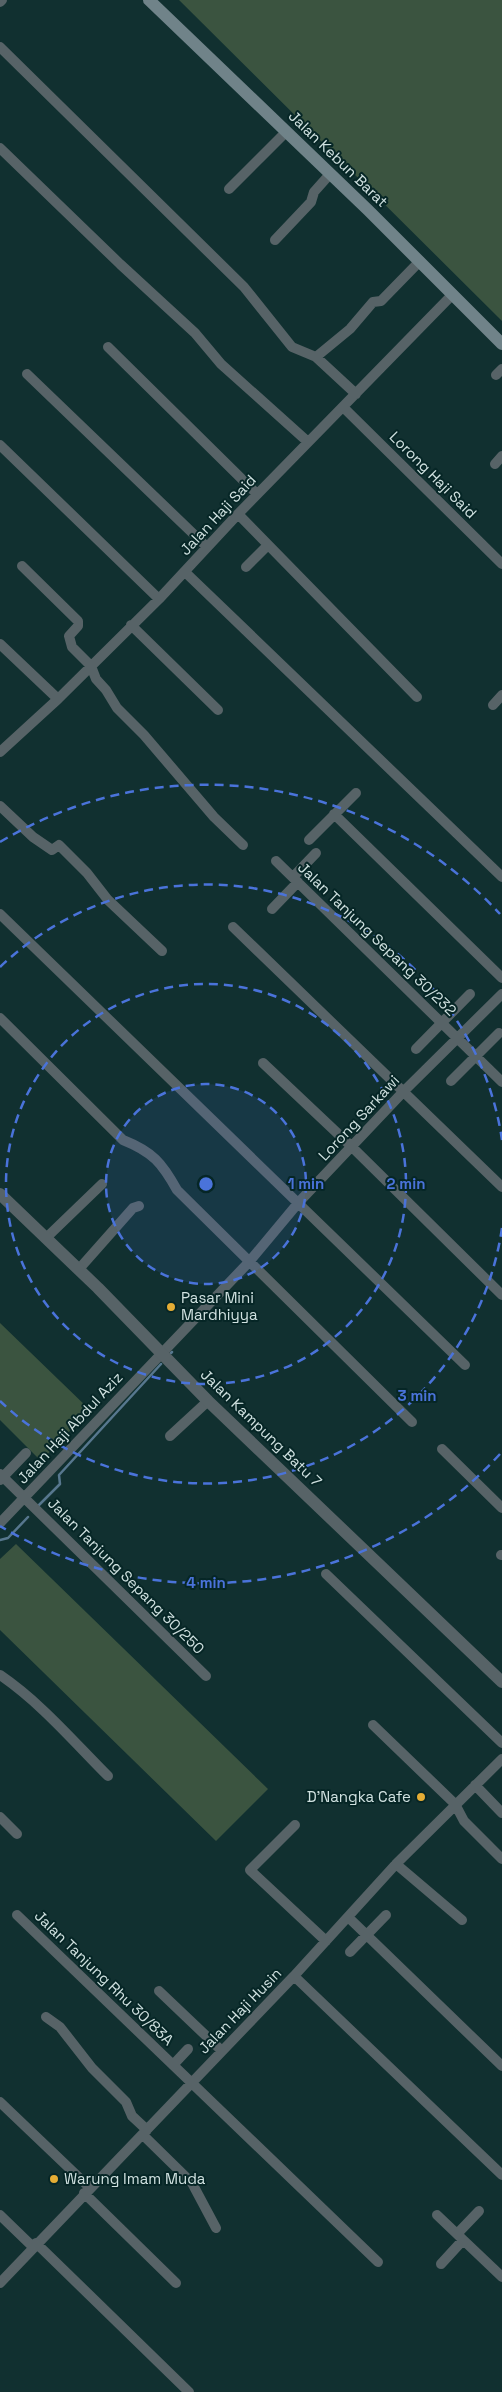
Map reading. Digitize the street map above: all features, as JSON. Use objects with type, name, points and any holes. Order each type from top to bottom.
[{"type":"main road","name":"Jalan Kebun Barat","points":[[149,0],[420,261],[502,344]]},
{"type":"street","points":[[0,47],[244,287],[292,348],[316,357],[356,394]]},
{"type":"street","points":[[229,189],[286,132]]},
{"type":"street","points":[[0,148],[120,264],[196,333],[221,364],[308,442]]},
{"type":"street","points":[[275,240],[311,202],[314,192],[330,174]]},
{"type":"street","points":[[316,357],[350,329],[373,302],[381,301],[420,261]]},
{"type":"street","name":"Jalan Haji Said","points":[[2,745],[58,700],[185,572],[257,494],[453,294]]},
{"type":"street","points":[[108,347],[257,494]]},
{"type":"street","points":[[27,374],[207,547]]},
{"type":"street","name":"Lorong Haji Said","points":[[343,407],[502,564]]},
{"type":"street","points":[[0,445],[158,599]]},
{"type":"street","points":[[238,514],[417,697]]},
{"type":"street","points":[[246,567],[268,545]]},
{"type":"street","points":[[22,566],[78,621],[78,626],[69,636],[72,647],[90,666],[96,679],[106,690],[117,708],[144,735],[214,816],[243,845]]},
{"type":"street","points":[[185,572],[502,877]]},
{"type":"street","points":[[131,625],[218,710]]},
{"type":"street","points":[[0,644],[58,700]]},
{"type":"street","points":[[493,705],[502,695]]},
{"type":"street","points":[[309,840],[356,793]]},
{"type":"street","points":[[0,806],[33,838],[52,850],[59,845],[87,873],[108,900],[162,951]]},
{"type":"street","points":[[334,814],[502,978]]},
{"type":"street","points":[[272,909],[316,853]]},
{"type":"street","name":"Jalan Tanjung Sepang 30/232","points":[[276,860],[502,1082]]},
{"type":"street","points":[[0,914],[299,1202],[465,1366]]},
{"type":"street","points":[[233,927],[502,1187]]},
{"type":"street","points":[[494,970],[502,961]]},
{"type":"street","points":[[416,1049],[470,994]]},
{"type":"street","name":"Lorong Sarkawi","points":[[160,1353],[248,1262],[299,1202],[404,1091],[502,994]]},
{"type":"street","points":[[0,1018],[123,1140],[141,1147],[163,1165],[178,1190],[248,1262],[412,1422]]},
{"type":"street","points":[[451,1081],[499,1033]]},
{"type":"street","points":[[263,1063],[352,1147],[502,1295]]},
{"type":"street","points":[[46,1238],[102,1184]]},
{"type":"street","name":"Jalan Kampung Batu 7","points":[[0,1194],[79,1269],[208,1400],[502,1682]]},
{"type":"street","points":[[79,1269],[133,1208],[139,1206]]},
{"type":"street","name":"Jalan Haji Abdul Aziz","points":[[0,1523],[160,1353]]},
{"type":"street","points":[[170,1436],[208,1400]]},
{"type":"street","points":[[442,1449],[502,1508]]},
{"type":"street","points":[[1,1477],[26,1453]]},
{"type":"street","name":"Jalan Tanjung Sepang 30/250","points":[[1,1477],[25,1497],[206,1676]]},
{"type":"street","points":[[326,1574],[502,1743]]},
{"type":"street","points":[[0,1676],[21,1690],[108,1776]]},
{"type":"street","points":[[373,1725],[455,1804],[464,1821],[502,1860]]},
{"type":"street","name":"Jalan Haji Husin","points":[[0,2282],[294,1976],[396,1864],[502,1759]]},
{"type":"street","points":[[475,1785],[502,1812]]},
{"type":"street","points":[[0,1817],[16,1834]]},
{"type":"street","points":[[295,1825],[250,1870],[326,1941]]},
{"type":"street","points":[[396,1864],[462,1920]]},
{"type":"street","name":"Jalan Tanjung Rhu 30/83A","points":[[17,1915],[378,2262]]},
{"type":"street","points":[[350,1952],[386,1915]]},
{"type":"street","points":[[348,1917],[502,2066]]},
{"type":"street","points":[[294,1976],[502,2175]]},
{"type":"street","points":[[159,1991],[222,2051]]},
{"type":"street","points":[[46,2017],[60,2027],[92,2068],[126,2102],[132,2116],[145,2132],[192,2183],[216,2228]]},
{"type":"street","points":[[173,2065],[188,2049]]},
{"type":"street","points":[[0,2102],[176,2283]]},
{"type":"street","points":[[441,2264],[479,2211]]},
{"type":"street","points":[[0,2215],[189,2392]]},
{"type":"street","points":[[438,2215],[502,2277]]},
{"type":"green space","points":[[179,0],[502,0],[502,321]]},
{"type":"green space","points":[[0,1323],[90,1410],[41,1461],[0,1420]]},
{"type":"green space","points":[[16,1544],[268,1789],[216,1841],[0,1630],[0,1559]]},
{"type":"waterway","points":[[38,1506],[60,1484],[59,1475],[161,1364]]},
{"type":"waterway","points":[[0,1540],[8,1538],[28,1517]]},
{"type":"place","name":"Pasar Mini Mardhiyya","points":[[171,1307]]},
{"type":"place","name":"D'Nangka Cafe","points":[[421,1797]]},
{"type":"place","name":"Warung Imam Muda","points":[[54,2179]]}]
